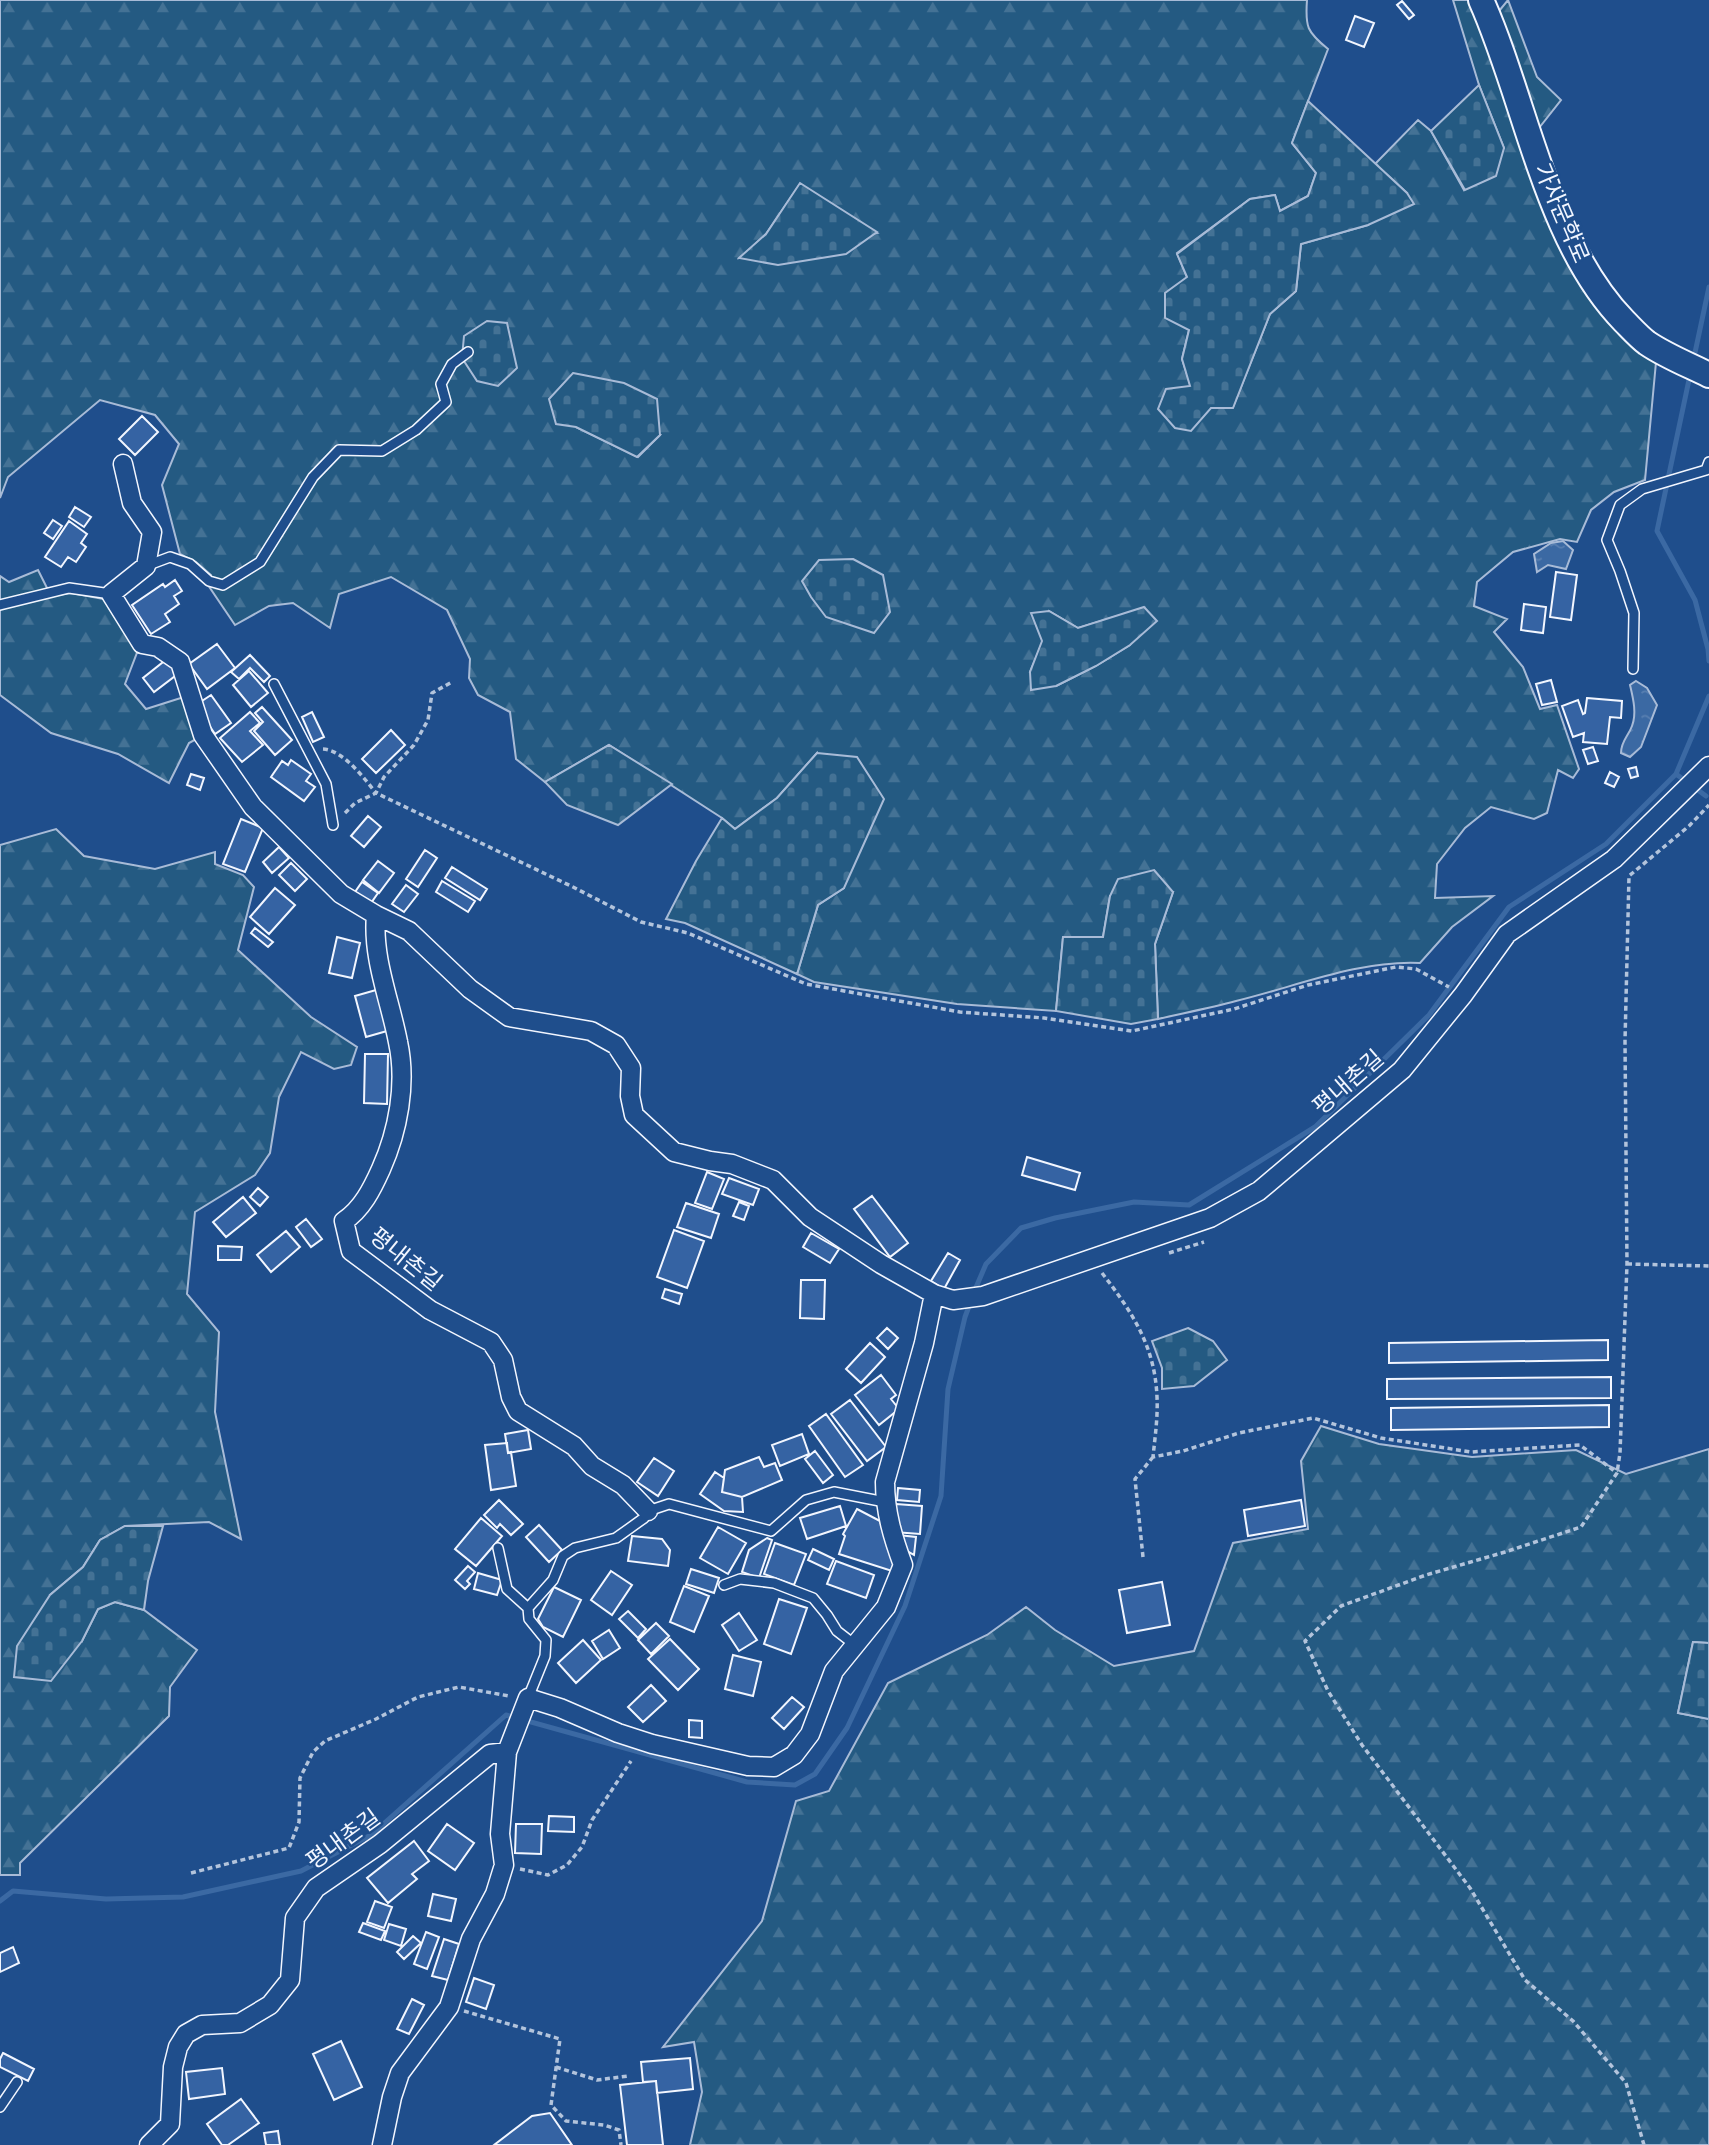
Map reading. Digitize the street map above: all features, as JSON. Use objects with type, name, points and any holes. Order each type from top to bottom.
[{"type":"main road","name":"가사문학로","points":[[1481,0],[1554,203],[1590,279],[1615,311],[1646,342],[1709,375]]},
{"type":"street","points":[[111,594],[146,566],[152,532],[132,503],[123,464]]},
{"type":"street","name":"평내촌길","points":[[111,594],[142,644],[158,647],[180,662],[203,735],[253,807],[341,894],[409,931],[470,989],[509,1017],[591,1031],[616,1045],[631,1068],[630,1096],[634,1115],[674,1152],[733,1164],[773,1181],[810,1217],[881,1264],[934,1294],[953,1300],[983,1296],[1210,1218],[1259,1191],[1402,1070],[1463,995],[1507,933],[1614,859],[1709,766]]},
{"type":"street","name":"평내촌길","points":[[376,915],[374,933],[387,1004],[398,1044],[401,1072],[398,1119],[386,1158],[373,1187],[355,1214],[344,1222],[351,1251],[430,1310],[491,1342],[503,1360],[511,1397],[518,1411],[573,1446],[592,1466],[623,1485],[648,1511]]},
{"type":"street","points":[[382,2145],[400,2073],[449,2007],[471,1939],[495,1894],[504,1866],[500,1834],[511,1744],[527,1703],[560,1708],[618,1733],[652,1744],[748,1766],[774,1767],[794,1755],[810,1734],[834,1671],[886,1607],[903,1565],[891,1533],[885,1502],[885,1482],[924,1343],[934,1294]]},
{"type":"street","name":"평내촌길","points":[[149,2145],[170,2124],[173,2067],[178,2047],[186,2034],[202,2025],[240,2023],[270,2005],[289,1980],[295,1918],[316,1888],[380,1844],[490,1754],[511,1744]]},
{"type":"lane","points":[[146,566],[170,557],[190,564],[209,581],[223,584],[260,562],[313,477],[339,450],[382,451],[416,430],[446,402],[441,384],[452,365],[468,352]]},
{"type":"lane","points":[[1633,669],[1633,613],[1607,540],[1620,505],[1642,489],[1705,468]]},
{"type":"lane","points":[[0,605],[68,588],[111,594]]},
{"type":"lane","points":[[274,684],[326,785],[333,825]]},
{"type":"lane","points":[[528,1608],[553,1580],[563,1556],[575,1548],[616,1538],[644,1518],[648,1511],[669,1504],[771,1531],[806,1500],[834,1492],[885,1502]]},
{"type":"lane","points":[[498,1548],[507,1589],[528,1608],[529,1619],[546,1640],[545,1656],[527,1703]]},
{"type":"lane","points":[[724,1585],[740,1579],[774,1583],[813,1598],[837,1631],[855,1645]]},
{"type":"lane","points":[[0,2107],[17,2081]]},
{"type":"path","points":[[333,825],[355,803],[376,793],[384,777],[414,745],[428,720],[432,693],[452,682]]},
{"type":"path","points":[[306,747],[330,749],[360,771],[376,793],[641,922],[688,933],[806,984],[960,1012],[1044,1018],[1132,1031],[1234,1009],[1308,985],[1395,967],[1416,969],[1455,990]]},
{"type":"path","points":[[1644,2145],[1626,2083],[1573,2021],[1525,1980],[1470,1888],[1362,1745],[1328,1690],[1305,1641],[1341,1606],[1426,1575],[1581,1527],[1617,1473],[1627,1264],[1625,1041],[1629,876],[1689,826],[1709,805]]},
{"type":"path","points":[[1627,1264],[1709,1266]]},
{"type":"path","points":[[1102,1273],[1131,1311],[1150,1351],[1157,1397],[1153,1457]]},
{"type":"path","points":[[1143,1557],[1135,1479],[1153,1457],[1239,1433],[1313,1418],[1381,1438],[1471,1452],[1580,1445],[1617,1473]]},
{"type":"path","points":[[191,1873],[289,1848],[299,1822],[300,1778],[313,1752],[325,1741],[418,1697],[459,1687],[527,1703]]},
{"type":"path","points":[[504,1866],[548,1875],[567,1865],[582,1847],[592,1820],[631,1761]]},
{"type":"path","points":[[449,2007],[560,2039],[551,2105],[566,2121],[604,2125],[619,2130],[621,2145]]},
{"type":"path","points":[[556,2067],[597,2080],[628,2076]]},
{"type":"green space","points":[[0,0],[1307,0],[1306,17],[1309,28],[1328,49],[1292,143],[1316,173],[1308,196],[1280,211],[1275,195],[1250,199],[1177,253],[1187,277],[1189,330],[1182,359],[1191,387],[1211,408],[1233,407],[1270,314],[1296,291],[1301,244],[1368,225],[1407,193],[1375,164],[1418,120],[1431,131],[1464,190],[1504,148],[1479,85],[1453,0],[1470,0],[1572,261],[1656,362],[1645,480],[1614,492],[1591,510],[1577,542],[1560,539],[1513,552],[1477,582],[1474,606],[1507,619],[1494,632],[1523,667],[1540,709],[1557,705],[1579,769],[1573,778],[1558,770],[1547,813],[1534,819],[1491,807],[1465,828],[1437,864],[1435,898],[1493,896],[1452,927],[1420,963],[1397,963],[1350,970],[1226,1004],[1158,1019],[1155,944],[1173,892],[1110,896],[1103,937],[1063,938],[1056,1011],[957,1004],[814,982],[797,974],[818,905],[844,888],[817,753],[777,798],[735,829],[609,745],[545,782],[516,759],[510,712],[478,695],[469,678],[470,659],[447,610],[391,577],[339,594],[330,628],[293,603],[269,606],[235,625],[208,585],[211,575],[196,562],[180,554],[162,485],[179,444],[155,415],[100,400],[8,477],[0,498]],"holes":[[[800,184],[877,233],[740,258],[766,234]],[[576,427],[660,435],[638,457]],[[1144,608],[1130,645],[1096,666],[1056,686],[1030,672],[1043,641],[1049,611],[1078,628]]]},
{"type":"green space","points":[[1508,0],[1537,77],[1561,100],[1539,128],[1499,11]]},
{"type":"green space","points":[[1479,85],[1504,148],[1496,176],[1465,190],[1431,131]]},
{"type":"green space","points":[[1308,101],[1407,193],[1414,204],[1368,225],[1301,244],[1296,291],[1270,314],[1233,408],[1211,408],[1191,431],[1175,428],[1158,409],[1166,389],[1190,386],[1182,359],[1189,330],[1165,318],[1165,293],[1187,277],[1177,254],[1250,199],[1275,195],[1280,211],[1308,196],[1316,173],[1292,143]]},
{"type":"green space","points":[[800,183],[877,232],[846,254],[778,265],[739,258],[766,234]]},
{"type":"green space","points":[[487,321],[507,323],[517,368],[498,386],[477,381],[462,358],[464,336]]},
{"type":"green space","points":[[573,373],[624,383],[657,399],[660,435],[637,457],[576,427],[556,424],[549,399]]},
{"type":"green space","points":[[853,559],[883,575],[890,612],[874,633],[826,617],[802,581],[819,560]]},
{"type":"green space","points":[[38,570],[51,596],[71,593],[109,600],[138,650],[125,684],[146,709],[187,696],[200,737],[189,743],[169,783],[118,754],[51,733],[0,695],[0,576],[9,582]]},
{"type":"green space","points":[[1144,607],[1157,621],[1130,645],[1056,686],[1031,690],[1030,672],[1042,641],[1031,613],[1049,611],[1078,628]]},
{"type":"green space","points":[[609,745],[672,784],[618,825],[567,805],[545,782]]},
{"type":"green space","points":[[817,753],[857,757],[884,799],[844,888],[818,905],[797,974],[685,923],[666,919],[722,818],[735,829],[777,798]]},
{"type":"green space","points":[[56,829],[84,856],[155,869],[215,852],[215,864],[243,875],[254,887],[238,950],[311,1017],[357,1047],[351,1065],[334,1069],[301,1052],[279,1097],[270,1153],[255,1175],[195,1212],[187,1294],[219,1332],[215,1412],[241,1539],[209,1522],[125,1526],[100,1540],[83,1567],[50,1595],[82,1641],[98,1609],[115,1602],[144,1610],[197,1650],[170,1687],[169,1716],[20,1863],[20,1875],[0,1875],[0,845]]},
{"type":"green space","points":[[1154,870],[1173,892],[1155,944],[1158,1019],[1131,1024],[1056,1011],[1063,937],[1103,937],[1110,896],[1118,879]]},
{"type":"green space","points":[[1188,1328],[1213,1341],[1227,1360],[1194,1386],[1162,1389],[1162,1368],[1152,1341]]},
{"type":"green space","points":[[1321,1426],[1379,1444],[1472,1457],[1576,1450],[1626,1474],[1709,1449],[1709,1643],[1693,1642],[1678,1713],[1709,1719],[1709,2145],[690,2145],[702,2092],[694,2042],[663,2047],[762,1921],[796,1801],[829,1791],[888,1683],[987,1635],[1026,1607],[1055,1630],[1114,1666],[1194,1651],[1233,1543],[1308,1529],[1301,1461]]},
{"type":"green space","points":[[125,1526],[163,1526],[148,1581],[144,1610],[115,1602],[98,1609],[82,1641],[51,1681],[14,1677],[17,1646],[50,1595],[83,1567],[100,1540]]},
{"type":"green space","points":[[1693,1642],[1709,1643],[1709,1719],[1678,1713]]},
{"type":"water","points":[[1563,541],[1573,550],[1566,569],[1548,565],[1537,572],[1534,554],[1551,543]]},
{"type":"water","points":[[1636,681],[1647,688],[1657,705],[1641,747],[1630,757],[1621,753],[1621,749],[1633,721],[1634,706],[1630,685]]},
{"type":"building","points":[[1402,1],[1414,15],[1409,19],[1397,5]]},
{"type":"building","points":[[1355,16],[1374,23],[1364,47],[1346,40]]},
{"type":"building","points":[[142,416],[158,432],[135,455],[119,439]]},
{"type":"building","points":[[75,507],[91,517],[84,527],[69,517]]},
{"type":"building","points":[[53,520],[62,526],[53,539],[44,533]]},
{"type":"building","points":[[69,521],[87,534],[81,543],[86,547],[76,562],[68,557],[61,567],[45,557]]},
{"type":"building","points":[[1556,572],[1577,575],[1571,620],[1550,617]]},
{"type":"building","points":[[175,580],[182,591],[174,596],[179,604],[165,614],[170,622],[151,634],[132,605],[163,584],[165,587]]},
{"type":"building","points":[[1524,604],[1546,607],[1543,633],[1521,630]]},
{"type":"building","points":[[217,644],[235,668],[207,689],[189,664]]},
{"type":"building","points":[[250,655],[270,676],[264,682],[250,668],[239,679],[231,672]]},
{"type":"building","points":[[167,659],[179,673],[154,692],[143,678]]},
{"type":"building","points":[[249,671],[268,693],[251,707],[233,685]]},
{"type":"building","points":[[1551,680],[1557,702],[1542,705],[1536,684]]},
{"type":"building","points":[[211,695],[231,723],[215,734],[203,716],[199,703]]},
{"type":"building","points":[[1587,698],[1622,701],[1621,718],[1610,717],[1607,744],[1583,742],[1584,733],[1573,737],[1562,706],[1578,700],[1583,714]]},
{"type":"building","points":[[262,707],[292,740],[275,755],[254,731],[263,722],[255,713]]},
{"type":"building","points":[[250,712],[260,723],[250,731],[263,745],[242,762],[220,738]]},
{"type":"building","points":[[312,712],[324,737],[313,742],[302,717]]},
{"type":"building","points":[[391,730],[405,745],[376,773],[362,759]]},
{"type":"building","points":[[1593,747],[1598,761],[1588,764],[1583,750]]},
{"type":"building","points":[[291,760],[311,774],[306,781],[315,787],[304,801],[271,777],[282,761],[288,765]]},
{"type":"building","points":[[1636,767],[1638,776],[1631,778],[1628,769]]},
{"type":"building","points":[[1610,772],[1619,777],[1614,787],[1605,783]]},
{"type":"building","points":[[191,774],[204,778],[200,790],[187,785]]},
{"type":"building","points":[[368,816],[381,827],[364,847],[351,836]]},
{"type":"building","points":[[241,819],[263,828],[245,872],[223,864]]},
{"type":"building","points":[[279,847],[289,858],[272,873],[263,862]]},
{"type":"building","points":[[425,850],[437,858],[418,887],[406,879]]},
{"type":"building","points":[[378,861],[394,873],[379,893],[363,880]]},
{"type":"building","points":[[291,863],[307,879],[295,891],[279,875]]},
{"type":"building","points":[[452,867],[487,889],[480,900],[445,878]]},
{"type":"building","points":[[442,881],[475,901],[468,912],[436,892]]},
{"type":"building","points":[[362,882],[378,893],[371,903],[355,892]]},
{"type":"building","points":[[406,885],[418,894],[404,912],[392,904]]},
{"type":"building","points":[[275,888],[295,905],[269,934],[250,917]]},
{"type":"building","points":[[255,928],[273,942],[268,947],[251,933]]},
{"type":"building","points":[[337,937],[360,943],[352,978],[329,973]]},
{"type":"building","points":[[376,990],[387,1031],[366,1037],[355,996]]},
{"type":"building","points":[[365,1054],[388,1054],[387,1104],[364,1103]]},
{"type":"building","points":[[1027,1157],[1080,1173],[1075,1190],[1022,1175]]},
{"type":"building","points":[[707,1172],[724,1179],[712,1209],[695,1203]]},
{"type":"building","points":[[729,1178],[759,1189],[753,1205],[722,1194]]},
{"type":"building","points":[[258,1188],[268,1197],[260,1206],[250,1197]]},
{"type":"building","points":[[872,1196],[908,1243],[890,1257],[854,1209]]},
{"type":"building","points":[[243,1197],[256,1213],[226,1237],[213,1222]]},
{"type":"building","points":[[739,1202],[749,1206],[744,1220],[733,1216]]},
{"type":"building","points":[[686,1203],[719,1214],[711,1238],[677,1227]]},
{"type":"building","points":[[306,1219],[322,1239],[311,1247],[296,1227]]},
{"type":"building","points":[[674,1230],[704,1241],[687,1288],[657,1277]]},
{"type":"building","points":[[286,1231],[300,1247],[271,1272],[257,1255]]},
{"type":"building","points":[[811,1233],[839,1249],[830,1263],[803,1247]]},
{"type":"building","points":[[218,1246],[242,1247],[241,1260],[218,1260]]},
{"type":"building","points":[[948,1253],[960,1260],[944,1289],[931,1281]]},
{"type":"building","points":[[801,1280],[825,1280],[824,1319],[800,1318]]},
{"type":"building","points":[[665,1289],[682,1294],[679,1304],[662,1298]]},
{"type":"building","points":[[887,1328],[898,1338],[888,1349],[877,1338]]},
{"type":"building","points":[[1608,1340],[1608,1360],[1389,1363],[1389,1343]]},
{"type":"building","points":[[870,1343],[885,1357],[861,1383],[846,1369]]},
{"type":"building","points":[[881,1375],[896,1395],[891,1399],[899,1409],[879,1425],[855,1395]]},
{"type":"building","points":[[1611,1377],[1611,1398],[1387,1399],[1387,1379]]},
{"type":"building","points":[[850,1400],[886,1447],[867,1461],[831,1414]]},
{"type":"building","points":[[1609,1405],[1609,1427],[1391,1430],[1391,1408]]},
{"type":"building","points":[[826,1414],[863,1465],[845,1477],[809,1426]]},
{"type":"building","points":[[528,1430],[531,1449],[508,1453],[505,1434]]},
{"type":"building","points":[[802,1434],[809,1454],[780,1466],[772,1445]]},
{"type":"building","points":[[507,1443],[516,1486],[491,1490],[485,1445]]},
{"type":"building","points":[[815,1451],[833,1475],[823,1483],[805,1459]]},
{"type":"building","points":[[759,1457],[764,1467],[775,1463],[782,1480],[742,1497],[722,1492],[725,1470]]},
{"type":"building","points":[[654,1458],[674,1471],[658,1496],[637,1482]]},
{"type":"building","points":[[715,1472],[724,1478],[722,1492],[742,1497],[743,1512],[724,1511],[700,1494]]},
{"type":"building","points":[[898,1488],[920,1490],[919,1502],[897,1500]]},
{"type":"building","points":[[499,1500],[523,1524],[511,1535],[500,1524],[497,1528],[484,1515]]},
{"type":"building","points":[[1301,1500],[1305,1526],[1248,1536],[1244,1510]]},
{"type":"building","points":[[896,1504],[922,1506],[920,1534],[894,1532]]},
{"type":"building","points":[[840,1506],[846,1526],[807,1539],[800,1518]]},
{"type":"building","points":[[857,1509],[880,1521],[888,1549],[894,1558],[892,1571],[839,1554],[845,1536],[843,1534]]},
{"type":"building","points":[[481,1518],[502,1536],[476,1566],[455,1549]]},
{"type":"building","points":[[539,1525],[562,1550],[549,1562],[526,1537]]},
{"type":"building","points":[[718,1527],[746,1543],[728,1574],[700,1558]]},
{"type":"building","points":[[898,1535],[916,1537],[914,1555],[903,1549]]},
{"type":"building","points":[[632,1536],[662,1539],[670,1550],[668,1566],[628,1561]]},
{"type":"building","points":[[767,1538],[772,1540],[759,1578],[742,1572],[749,1550]]},
{"type":"building","points":[[775,1543],[806,1554],[794,1585],[764,1574]]},
{"type":"building","points":[[813,1549],[834,1559],[829,1570],[808,1560]]},
{"type":"building","points":[[836,1561],[874,1575],[866,1598],[827,1584]]},
{"type":"building","points":[[468,1566],[475,1572],[467,1581],[470,1584],[465,1589],[455,1580]]},
{"type":"building","points":[[691,1569],[719,1578],[714,1593],[686,1584]]},
{"type":"building","points":[[611,1571],[632,1585],[612,1615],[591,1600]]},
{"type":"building","points":[[478,1573],[502,1580],[497,1595],[474,1589]]},
{"type":"building","points":[[1162,1582],[1170,1625],[1127,1633],[1119,1590]]},
{"type":"building","points":[[684,1586],[709,1596],[694,1632],[670,1622]]},
{"type":"building","points":[[554,1587],[581,1600],[563,1637],[543,1627],[538,1619]]},
{"type":"building","points":[[779,1599],[807,1608],[791,1654],[764,1644]]},
{"type":"building","points":[[628,1611],[646,1629],[638,1638],[619,1619]]},
{"type":"building","points":[[739,1613],[757,1640],[739,1651],[722,1625]]},
{"type":"building","points":[[656,1623],[669,1636],[651,1654],[638,1640]]},
{"type":"building","points":[[609,1630],[620,1648],[603,1659],[592,1641]]},
{"type":"building","points":[[670,1639],[699,1669],[678,1690],[648,1659]]},
{"type":"building","points":[[583,1640],[601,1660],[576,1683],[558,1663]]},
{"type":"building","points":[[733,1655],[761,1662],[753,1696],[725,1689]]},
{"type":"building","points":[[651,1685],[666,1701],[643,1722],[628,1707]]},
{"type":"building","points":[[792,1697],[804,1707],[784,1729],[772,1718]]},
{"type":"building","points":[[689,1720],[702,1721],[702,1738],[689,1737]]},
{"type":"building","points":[[549,1816],[574,1817],[574,1832],[548,1831]]},
{"type":"building","points":[[447,1824],[474,1843],[455,1870],[428,1851]]},
{"type":"building","points":[[516,1824],[542,1824],[541,1854],[515,1853]]},
{"type":"building","points":[[414,1841],[429,1861],[412,1874],[417,1879],[388,1903],[367,1878]]},
{"type":"building","points":[[433,1894],[456,1899],[451,1921],[428,1916]]},
{"type":"building","points":[[375,1901],[392,1907],[384,1928],[367,1922]]},
{"type":"building","points":[[363,1923],[385,1931],[381,1940],[359,1932]]},
{"type":"building","points":[[389,1924],[406,1929],[401,1946],[384,1940]]},
{"type":"building","points":[[426,1932],[439,1937],[427,1969],[414,1964]]},
{"type":"building","points":[[413,1936],[421,1943],[404,1959],[397,1952]]},
{"type":"building","points":[[444,1939],[459,1944],[448,1980],[432,1976]]},
{"type":"building","points":[[13,1947],[19,1963],[0,1972],[0,1953]]},
{"type":"building","points":[[474,1978],[494,1985],[486,2009],[466,2002]]},
{"type":"building","points":[[412,1999],[424,2005],[409,2034],[397,2029]]},
{"type":"building","points":[[341,2041],[362,2087],[334,2100],[313,2054]]},
{"type":"building","points":[[3,2053],[34,2069],[28,2081],[0,2067]]},
{"type":"building","points":[[690,2058],[693,2089],[657,2093],[656,2081],[643,2082],[641,2062]]},
{"type":"building","points":[[222,2068],[225,2094],[189,2099],[186,2072]]},
{"type":"building","points":[[656,2081],[663,2145],[627,2145],[620,2085]]},
{"type":"building","points":[[241,2099],[259,2123],[228,2145],[222,2145],[207,2124]]},
{"type":"building","points":[[550,2113],[572,2145],[494,2145],[532,2116]]},
{"type":"building","points":[[278,2131],[280,2145],[266,2145],[264,2133]]},
{"type":"waterway","points":[[1693,362],[1709,287]]},
{"type":"waterway","points":[[1690,375],[1657,531],[1695,600],[1709,661]]},
{"type":"waterway","points":[[974,1292],[986,1264],[1021,1228],[1055,1218],[1134,1202],[1189,1205],[1315,1127],[1429,1015],[1509,907],[1606,844],[1676,774],[1709,696]]},
{"type":"waterway","points":[[1676,774],[1706,796]]},
{"type":"waterway","points":[[0,1901],[13,1891],[106,1899],[183,1897],[301,1871],[371,1835],[506,1715],[747,1782],[795,1785],[815,1774],[847,1728],[905,1606],[941,1496],[948,1389],[971,1301]]}]
